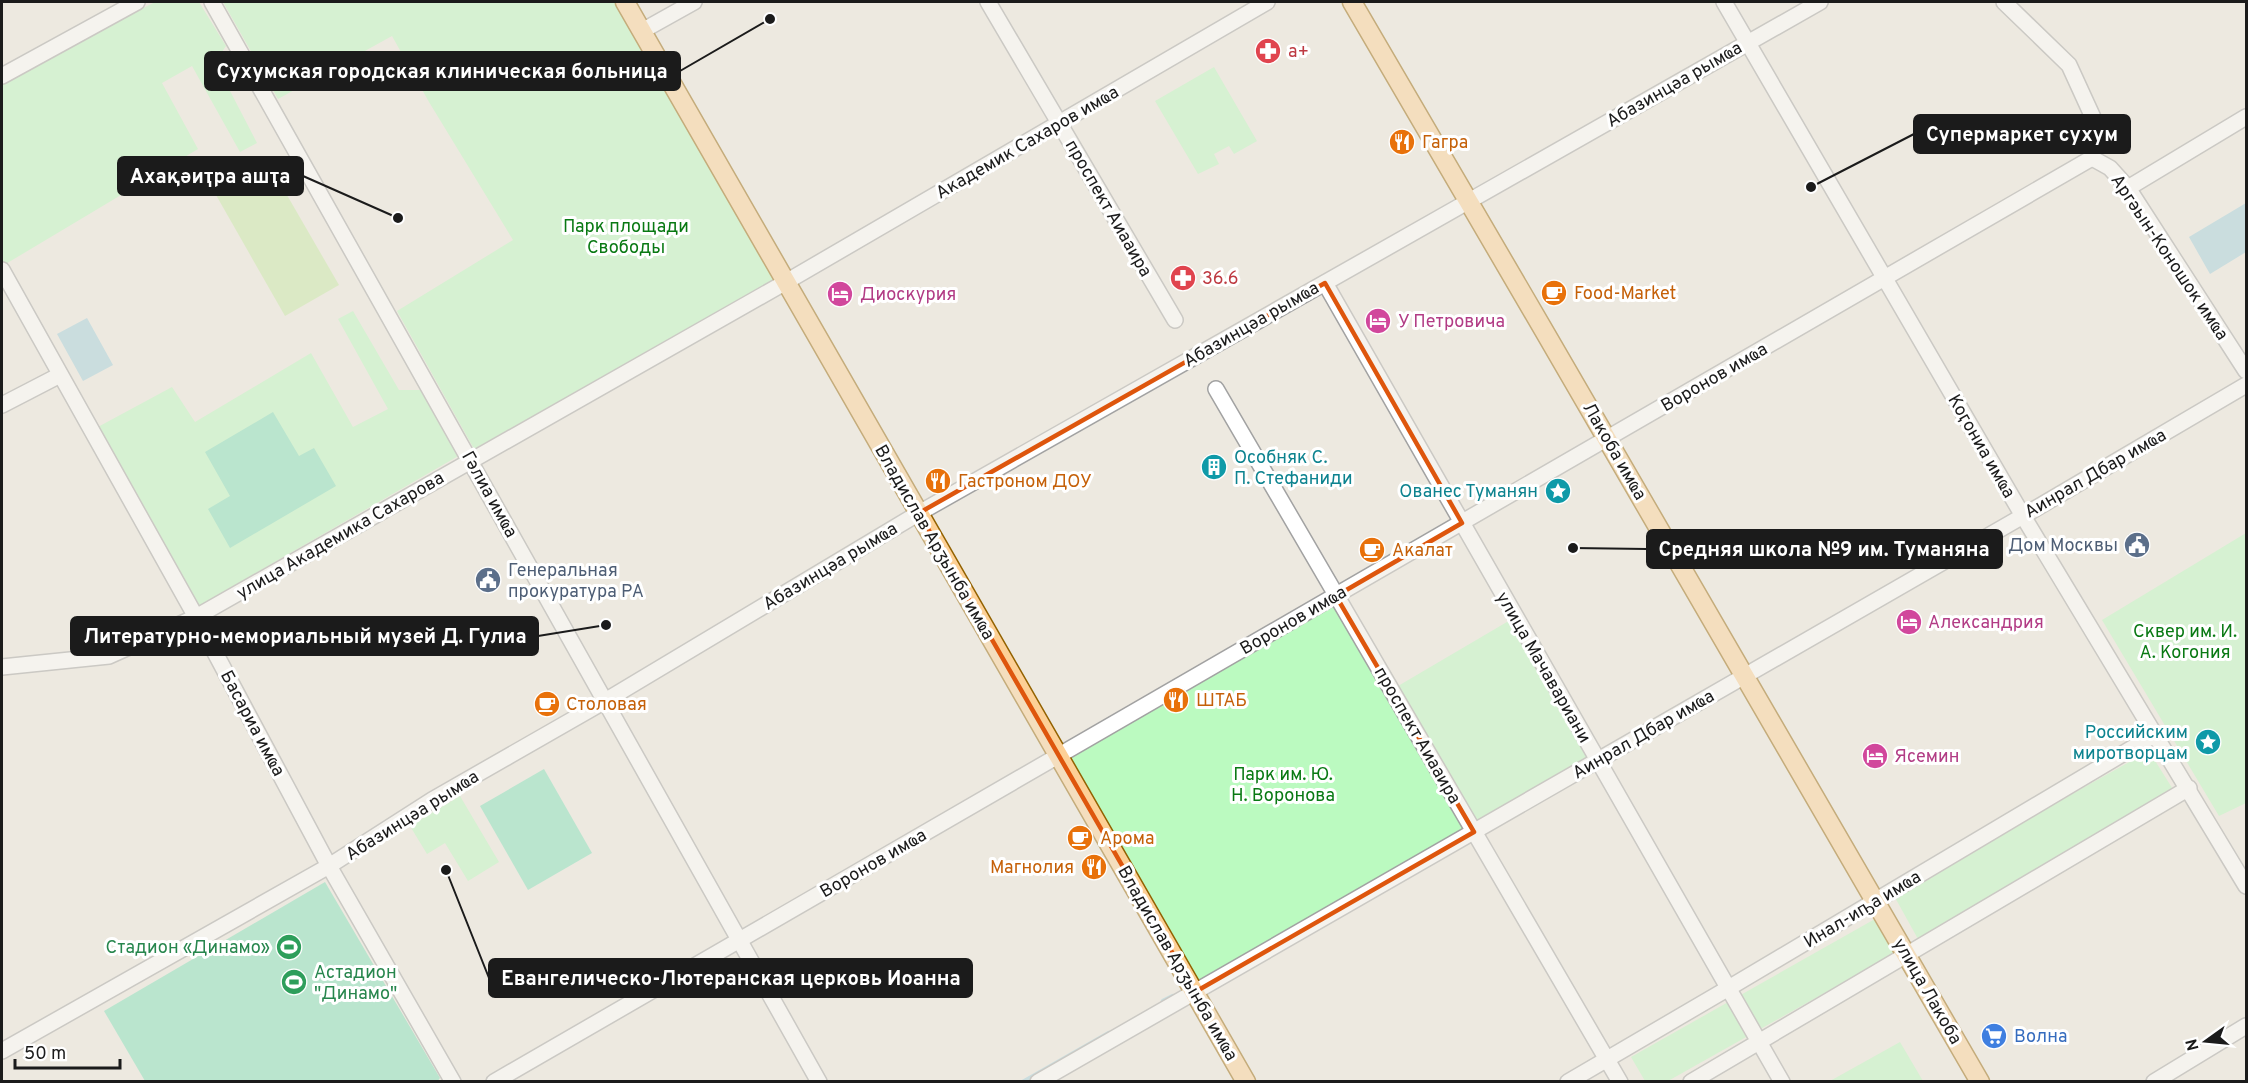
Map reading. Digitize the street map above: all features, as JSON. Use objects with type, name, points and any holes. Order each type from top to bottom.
[{"type":"main road","name":"Владислав Арӡынба имҩа","points":[[625,2],[1246,1082]]},
{"type":"main road","name":"Лакоба имҩа","points":[[1352,2],[1608,438],[1875,901]]},
{"type":"main road","name":"улица Лакоба","points":[[1875,901],[1980,1082]]},
{"type":"street","points":[[2,76],[137,2]]},
{"type":"street","name":"Гәлиа имҩа","points":[[212,2],[819,1082]]},
{"type":"street","points":[[642,31],[693,2]]},
{"type":"street","name":"проспект Аиааира","points":[[988,2],[1175,320]]},
{"type":"street","name":"Академик Сахаров имҩа","points":[[786,282],[1267,2]]},
{"type":"street","name":"Коӷониа имҩа","points":[[1724,2],[2023,516],[2247,886]]},
{"type":"street","name":"Абазинцәа рымҩа","points":[[2,1051],[329,866],[432,800],[605,701],[919,513],[1820,2]]},
{"type":"street","points":[[2004,2],[2069,65],[2096,124],[2092,158]]},
{"type":"street","points":[[2128,188],[2247,117]]},
{"type":"street","name":"Аргәын-Коношок имҩа","points":[[2092,158],[2110,168],[2128,188],[2247,371]]},
{"type":"street","name":"Воронов имҩа","points":[[494,1082],[2092,158]]},
{"type":"street","name":"Басариа имҩа","points":[[2,270],[196,617],[329,866],[453,1082]]},
{"type":"street","name":"улица Академика Сахарова","points":[[2,667],[109,656],[196,617],[786,282]]},
{"type":"street","name":"улица Мачавариани","points":[[1325,283],[1782,1082]]},
{"type":"street","points":[[2,405],[60,375]]},
{"type":"street","name":"Аинрал Дбар имҩа","points":[[1038,1082],[1063,1075],[1195,992],[2023,516],[2247,384]]},
{"type":"street","name":"проспект Аиааира","points":[[1216,389],[1620,1082]]},
{"type":"street","name":"Инал-иҧа имҩа","points":[[1568,1082],[2156,734]]},
{"type":"street","points":[[1691,1082],[2189,788]]},
{"type":"street","points":[[2154,1082],[2247,1026]]},
{"type":"highlighted area","points":[[1325,283],[1462,523],[1336,596],[1474,832],[1195,992],[919,513]]},
{"type":"green space","points":[[155,2],[199,2],[226,46],[215,62],[257,143],[240,152],[192,66],[162,83],[198,149],[4,265],[2,260],[2,81]]},
{"type":"green space","name":"Парк площади Свободы","points":[[223,2],[621,2],[781,278],[474,449],[397,311],[513,240],[429,102],[392,36],[278,99]]},
{"type":"green space","points":[[1214,67],[1257,141],[1234,154],[1229,146],[1214,154],[1219,164],[1198,174],[1155,101]]},
{"type":"green space","points":[[269,164],[339,285],[285,316],[216,195]]},
{"type":"green space","points":[[353,311],[399,390],[424,390],[460,455],[197,607],[96,428],[172,387],[195,422],[311,353],[353,427],[388,409],[338,319]]},
{"type":"green space","points":[[273,412],[299,456],[314,448],[336,486],[230,548],[208,509],[230,496],[205,452]]},
{"type":"green space","name":"Сквер им. И. А. Когония","points":[[2246,533],[2246,803],[2219,816],[2102,620]]},
{"type":"green space","name":"Парк им. Ю. Н. Воронова","points":[[1336,596],[1474,832],[1195,992],[1059,756]]},
{"type":"green space","points":[[1512,619],[1590,757],[1475,822],[1398,686]]},
{"type":"green space","points":[[2149,751],[2174,791],[1918,939],[1893,894]]},
{"type":"green space","points":[[544,769],[592,853],[528,890],[480,806]]},
{"type":"green space","points":[[460,796],[499,862],[468,881],[445,843],[427,854],[410,826]]},
{"type":"green space","name":"Астадион \"Динамо\"","points":[[325,882],[440,1078],[437,1082],[145,1081],[104,1011]]},
{"type":"green space","points":[[1882,915],[1901,950],[1668,1081],[1645,1081],[1631,1057]]},
{"type":"green space","points":[[1900,1042],[1923,1081],[1830,1081]]},
{"type":"water","points":[[2246,203],[2246,252],[2210,274],[2189,237]]},
{"type":"water","points":[[87,318],[113,365],[83,381],[57,334]]},
{"type":"waterway","points":[[1163,1001],[1173,996]]},
{"type":"waterway","points":[[1023,1082],[1109,1033]]},
{"type":"place","name":"Сухумская городская клиническая больница","points":[[770,19]]},
{"type":"place","name":"а+","points":[[1268,51]]},
{"type":"place","name":"Гагра","points":[[1402,142]]},
{"type":"place","name":"Супермаркет сухум","points":[[1811,187]]},
{"type":"place","name":"Ахақәиҭра ашҭа","points":[[398,218]]},
{"type":"place","name":"36.6","points":[[1183,278]]},
{"type":"place","name":"Food-Market","points":[[1554,293]]},
{"type":"place","name":"Диоскурия","points":[[840,294]]},
{"type":"place","name":"У Петровича","points":[[1378,321]]},
{"type":"place","name":"Особняк С. П. Стефаниди","points":[[1214,467]]},
{"type":"place","name":"Гастроном ДОУ","points":[[938,481]]},
{"type":"place","name":"Ованес Туманян","points":[[1558,491]]},
{"type":"place","name":"Дом Москвы","points":[[2137,545]]},
{"type":"place","name":"Средняя школа №9 им. Туманяна","points":[[1573,548]]},
{"type":"place","name":"Акалат","points":[[1372,550]]},
{"type":"place","name":"Генеральная прокуратура РА","points":[[488,580]]},
{"type":"place","name":"Александрия","points":[[1909,622]]},
{"type":"place","name":"Литературно-мемориальный музей Д. Гулиа","points":[[606,625]]},
{"type":"place","name":"ШТАБ","points":[[1176,700]]},
{"type":"place","name":"Столовая","points":[[547,704]]},
{"type":"place","name":"Российским миротворцам","points":[[2208,742]]},
{"type":"place","name":"Ясемин","points":[[1875,756]]},
{"type":"place","name":"Арома","points":[[1080,838]]},
{"type":"place","name":"Магнолия","points":[[1094,867]]},
{"type":"place","name":"Евангелическо-Лютеранская церковь Иоанна","points":[[446,870]]},
{"type":"place","name":"Cтадион «Динамо»","points":[[289,947]]},
{"type":"place","name":"Астадион \"Динамо\"","points":[[294,982]]},
{"type":"place","name":"Волна","points":[[1994,1036]]}]
